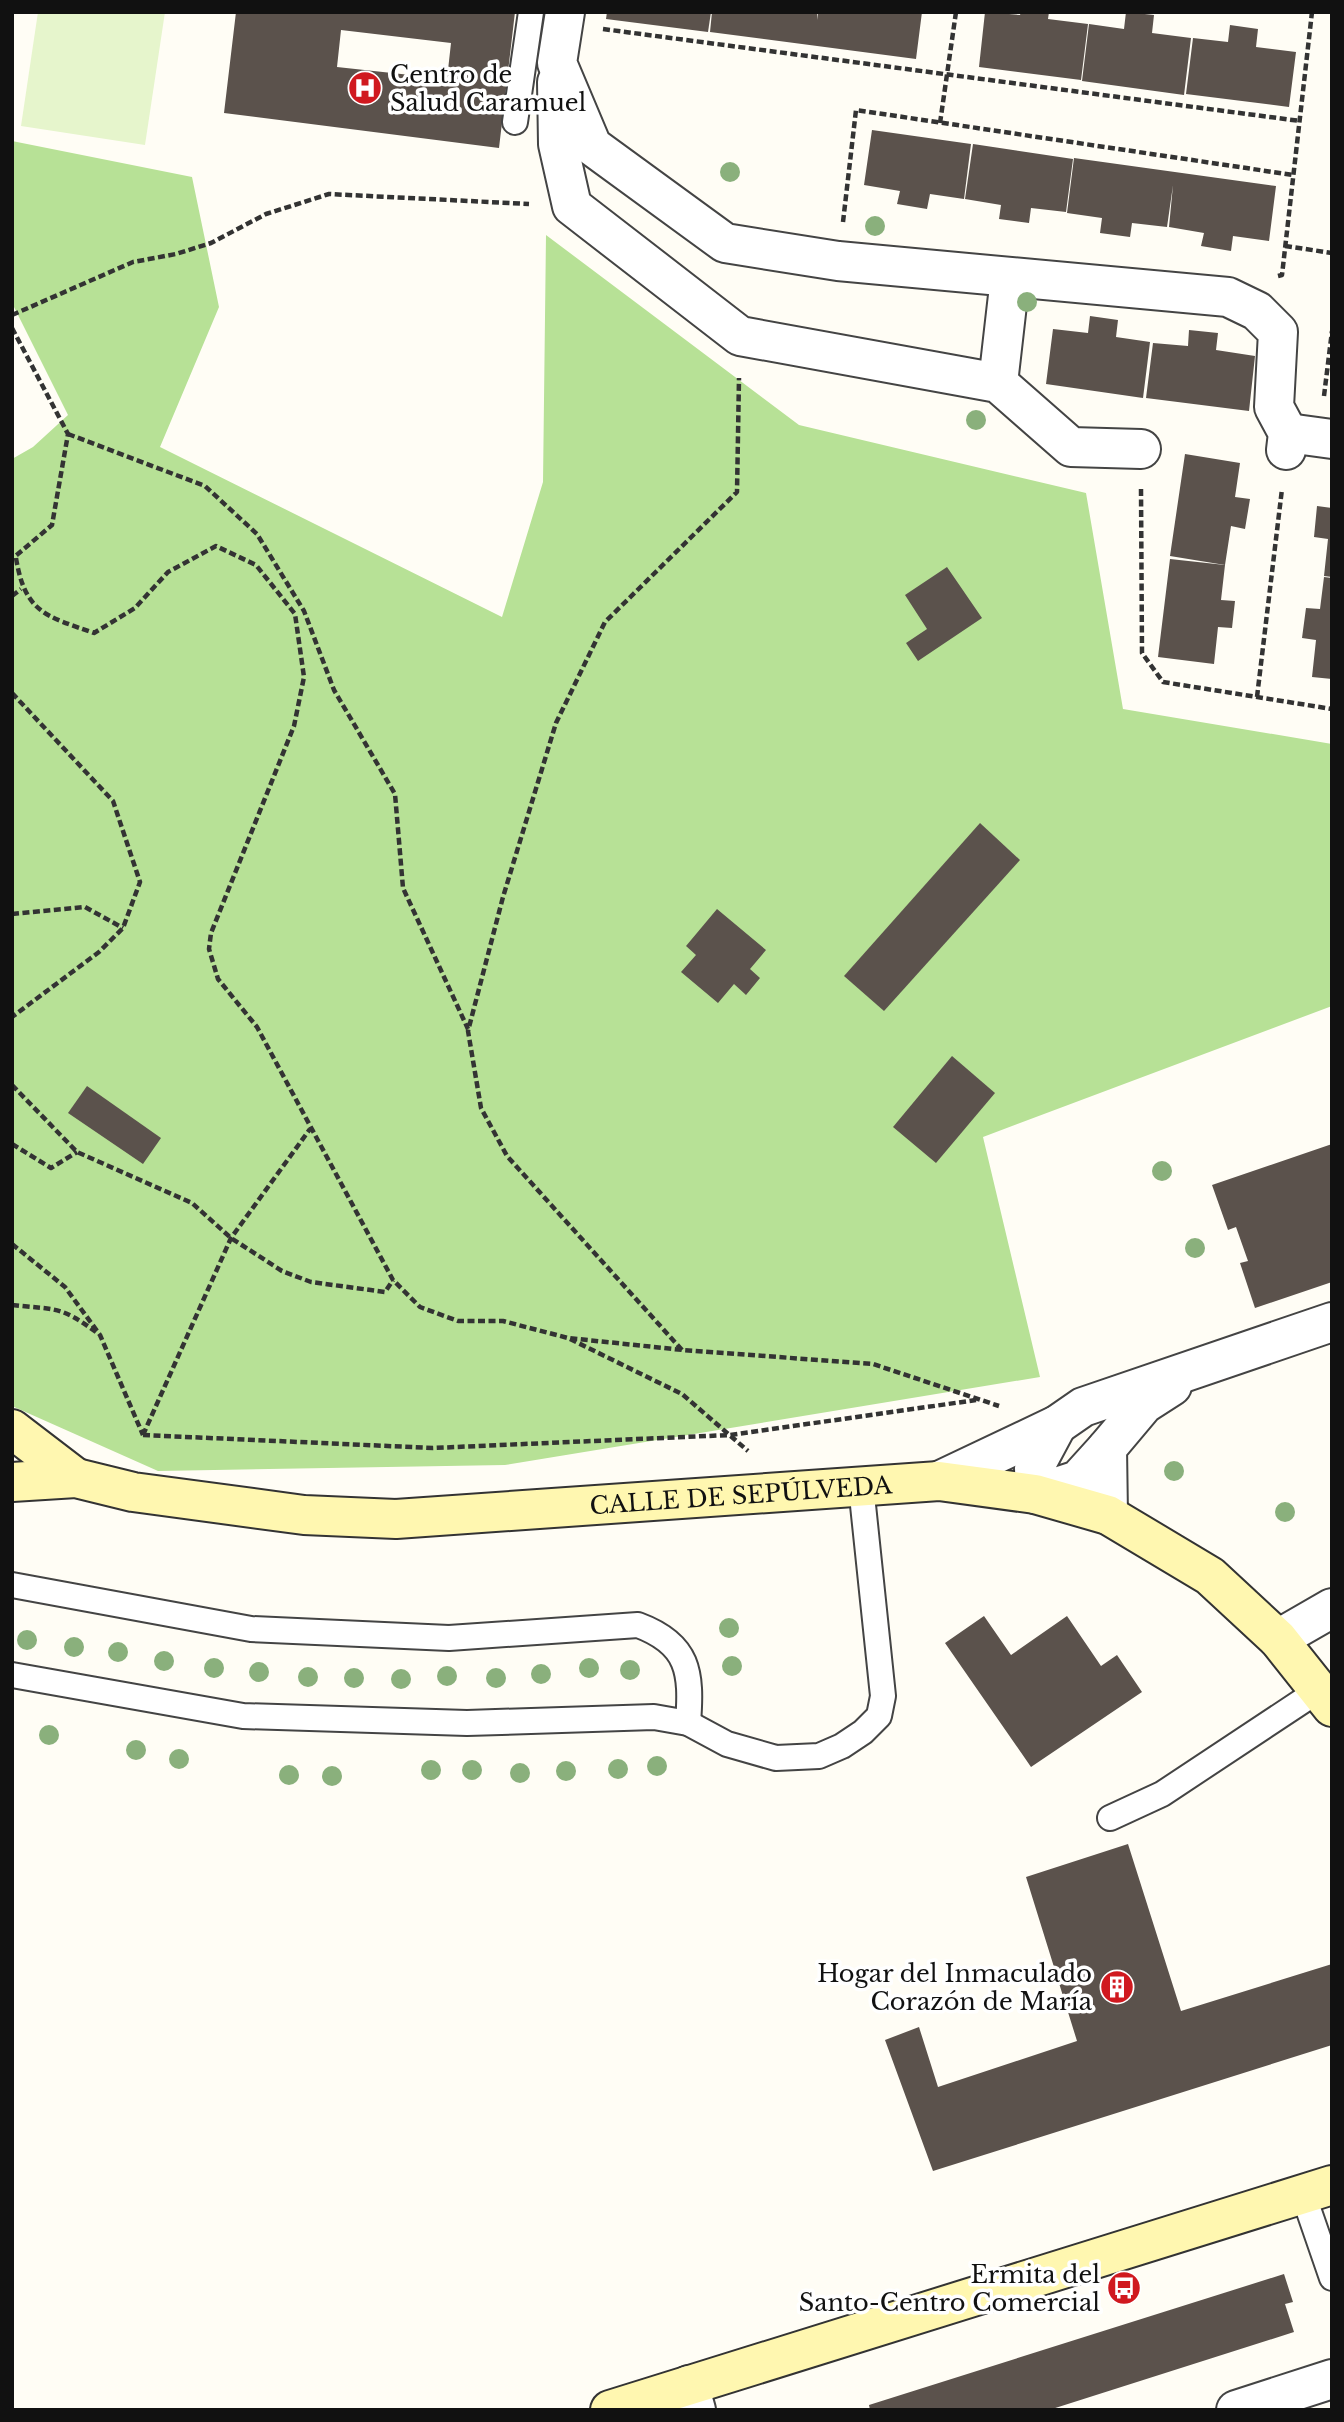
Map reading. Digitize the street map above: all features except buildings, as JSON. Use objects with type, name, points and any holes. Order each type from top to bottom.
[{"type":"street","points":[[565,12],[557,63],[558,144],[572,206],[740,336],[998,383],[1071,447],[1141,449]]},
{"type":"street","points":[[557,63],[592,145],[725,243],[838,261],[1228,297],[1257,311],[1278,332],[1274,407],[1306,440]]},
{"type":"street","points":[[998,383],[1010,278]]},
{"type":"street","points":[[939,1481],[1057,1425],[1083,1407],[1332,1322]]},
{"type":"street","points":[[1057,1425],[1034,1468],[1035,1494],[1077,1480],[1144,1404],[1206,1365]]},
{"type":"street","name":"CALLE DE SEPÚLVEDA","points":[[12,1429],[76,1478]]},
{"type":"street","points":[[1107,1448],[1108,1515]]},
{"type":"street","name":"CALLE DE SEPÚLVEDA","points":[[12,1482],[76,1478],[133,1492],[304,1515],[396,1519],[939,1481],[1035,1494],[1108,1515],[1210,1576],[1278,1639],[1325,1698]]},
{"type":"street","points":[[1278,1639],[1332,1608]]},
{"type":"street","points":[[610,2410],[693,2397],[1317,2189]]},
{"type":"street","points":[[1236,2410],[1332,2379]]},
{"type":"lane","points":[[515,122],[531,12]]},
{"type":"lane","points":[[12,1675],[243,1716],[467,1723],[654,1717],[688,1723],[727,1744],[776,1758],[819,1756],[863,1732],[879,1716],[883,1696],[861,1486]]},
{"type":"lane","points":[[12,1585],[251,1629],[449,1638],[638,1625],[662,1634],[681,1656],[691,1686],[688,1723]]},
{"type":"lane","points":[[1110,1818],[1161,1794],[1325,1698]]},
{"type":"lane","points":[[1317,2189],[1332,2278]]},
{"type":"path","points":[[940,123],[956,12]]},
{"type":"path","points":[[1228,297],[1282,275],[1312,12]]},
{"type":"path","points":[[600,29],[1300,121]]},
{"type":"path","points":[[838,261],[856,110],[1293,175]]},
{"type":"path","points":[[12,315],[133,262],[176,254],[211,243],[266,214],[329,194],[572,206]]},
{"type":"path","points":[[1285,246],[1332,253]]},
{"type":"path","points":[[12,328],[68,434],[52,524],[14,559],[21,589],[48,617],[94,633],[135,608],[168,572],[216,546],[256,565],[295,614],[304,677],[294,726],[211,933],[209,949],[218,979],[257,1027],[393,1280],[420,1307],[458,1321],[503,1321],[568,1338],[683,1350],[873,1363],[1057,1425]]},
{"type":"path","points":[[1257,697],[1306,440],[1332,331]]},
{"type":"path","points":[[468,1031],[503,897],[556,723],[605,622],[737,492],[740,336]]},
{"type":"path","points":[[68,434],[205,486],[257,534],[304,611],[334,690],[396,794],[402,888],[468,1031],[481,1108],[507,1156],[683,1350]]},
{"type":"path","points":[[1141,449],[1142,653],[1163,682],[1332,709]]},
{"type":"path","points":[[12,596],[21,589]]},
{"type":"path","points":[[12,693],[113,801],[140,882],[123,928],[99,953],[12,1017]]},
{"type":"path","points":[[12,914],[85,908],[123,928]]},
{"type":"path","points":[[12,1085],[77,1153],[192,1203],[231,1238],[282,1270],[311,1282],[384,1292],[393,1280]]},
{"type":"path","points":[[143,1436],[231,1238],[310,1129]]},
{"type":"path","points":[[12,1144],[51,1168],[77,1153]]},
{"type":"path","points":[[12,1244],[65,1287],[100,1335],[143,1436]]},
{"type":"path","points":[[12,1305],[45,1306],[69,1313],[100,1335]]},
{"type":"path","points":[[568,1338],[682,1394],[794,1490]]},
{"type":"path","points":[[143,1436],[433,1448],[730,1435],[979,1399]]},
{"type":"green space","points":[[38,12],[165,12],[145,145],[21,126]]},
{"type":"green space","points":[[12,141],[192,177],[219,307],[160,447],[502,617],[543,482],[546,235],[799,425],[1086,493],[1123,709],[1332,744],[1332,1006],[983,1137],[1040,1377],[505,1465],[158,1471],[12,1406],[12,459],[33,447],[68,415],[12,303]]},
{"type":"place","name":"Centro de Salud Caramuel","points":[[365,88]]},
{"type":"place","name":"Hogar del Inmaculado Corazón de María","points":[[1117,1987]]},
{"type":"place","name":"Ermita del Santo-Centro Comercial","points":[[1124,2288]]}]
